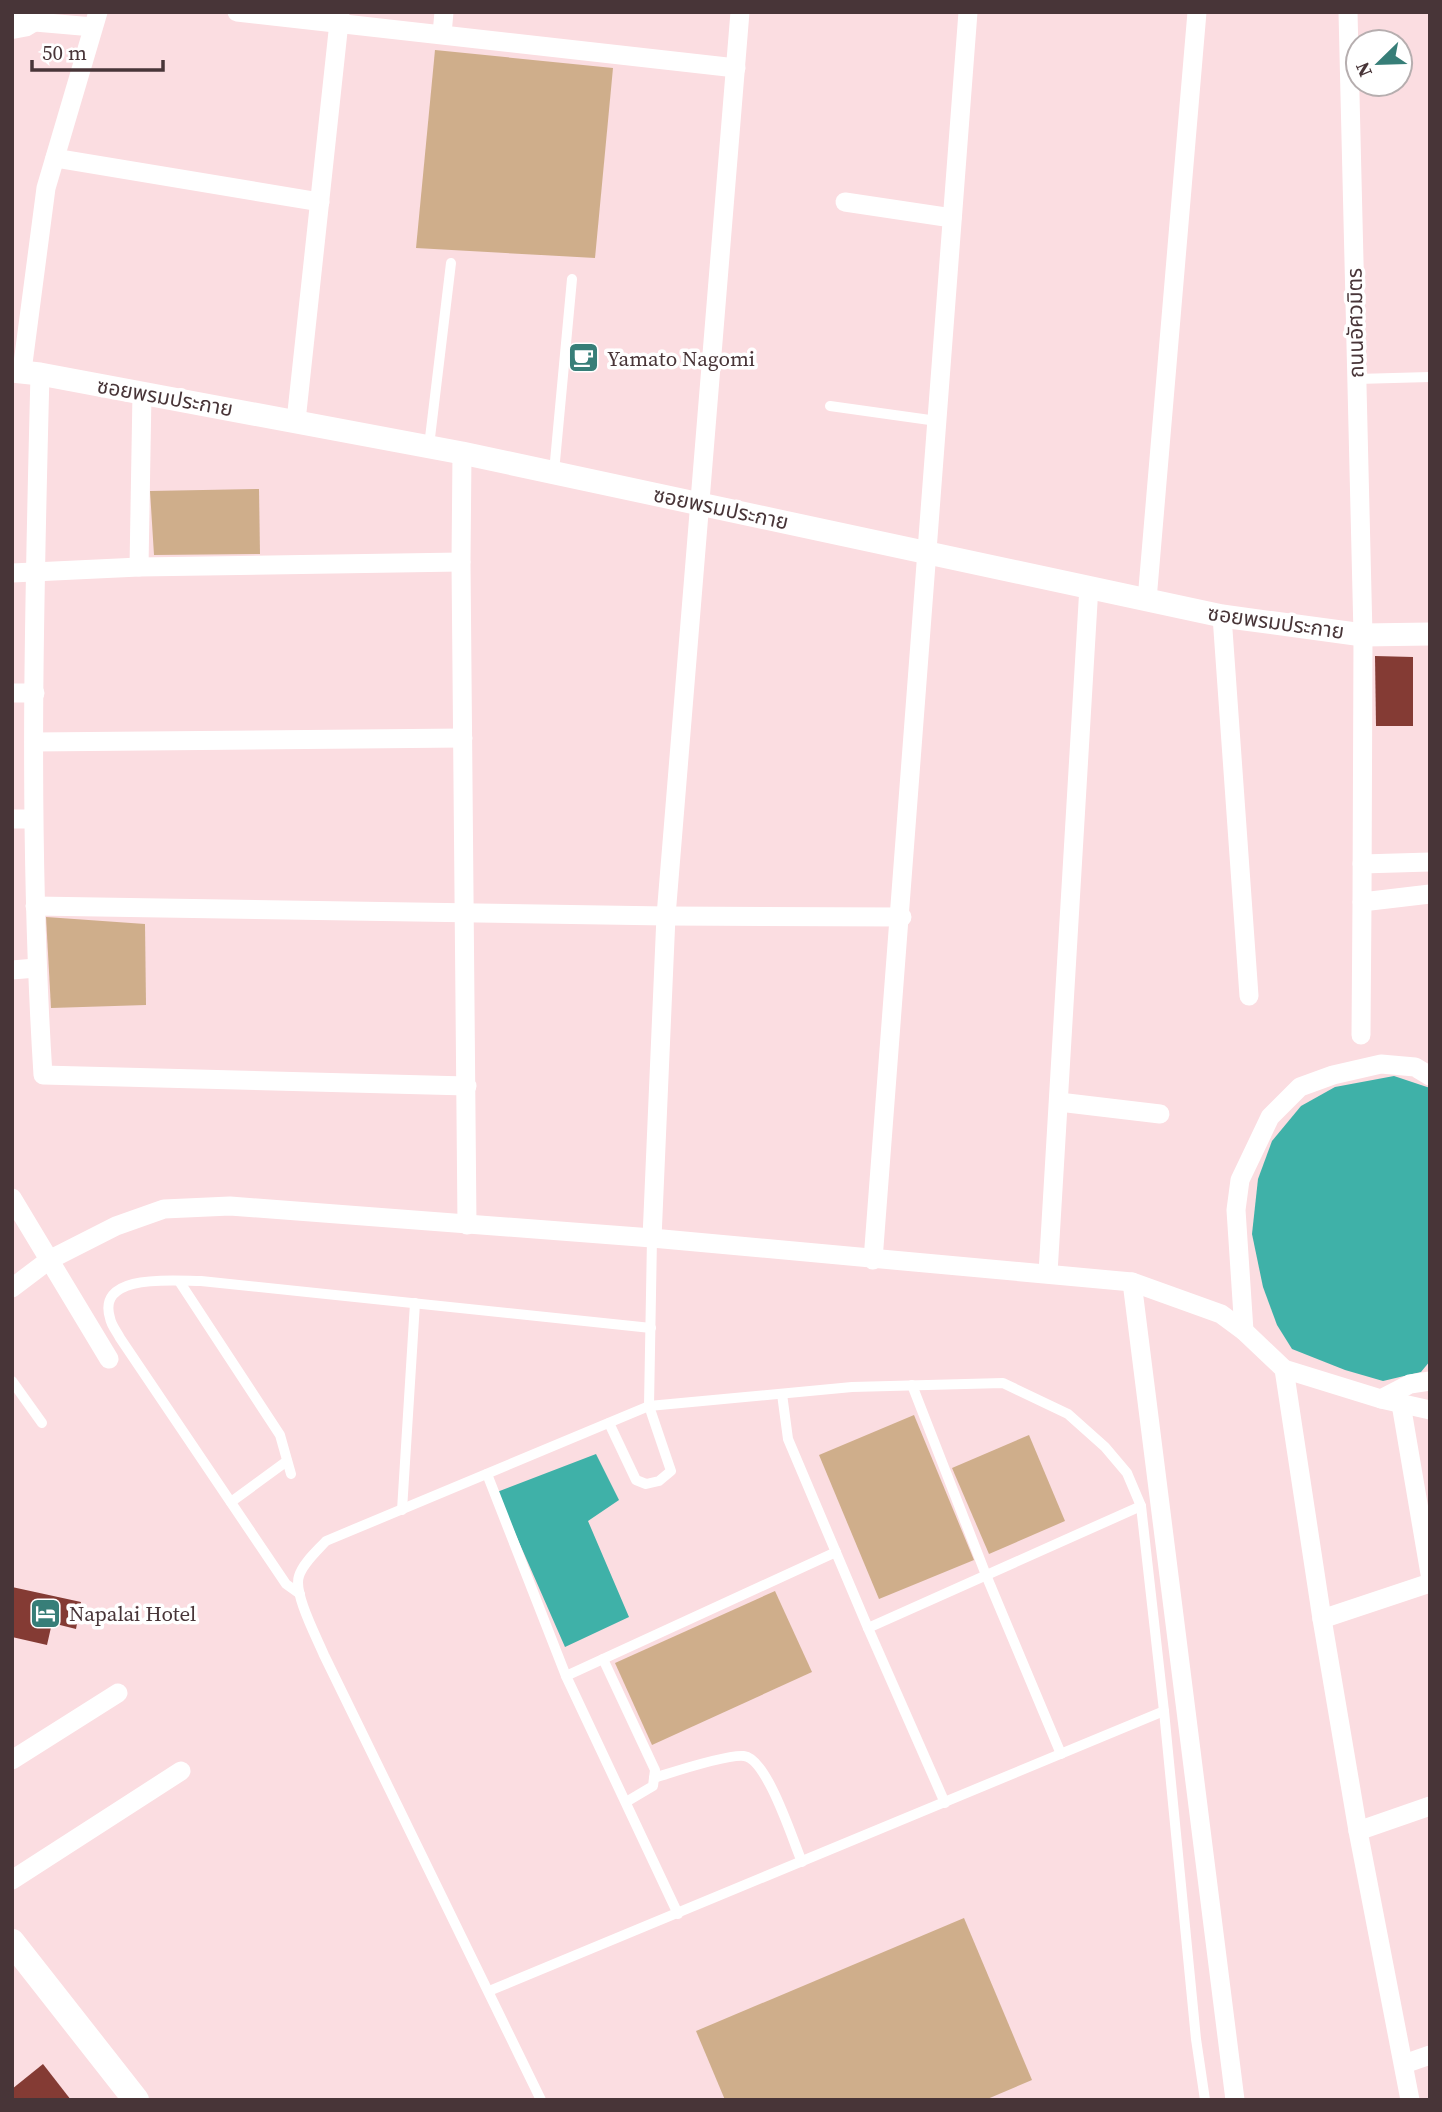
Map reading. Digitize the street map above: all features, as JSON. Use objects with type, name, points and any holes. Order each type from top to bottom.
[{"type":"main road","points":[[12,1942],[136,2100]]},
{"type":"street","points":[[237,12],[340,18],[442,34],[736,68]]},
{"type":"street","points":[[442,34],[444,12]]},
{"type":"street","points":[[652,1238],[666,916],[740,12]]},
{"type":"street","points":[[873,1260],[902,917],[968,12]]},
{"type":"street","points":[[1147,600],[1197,12]]},
{"type":"street","name":"ถนนอัศวมิตร","points":[[1348,12],[1363,635],[1361,1035]]},
{"type":"street","points":[[296,421],[340,18]]},
{"type":"street","points":[[12,20],[40,23],[96,20],[46,188],[24,372],[35,573],[33,818],[36,968],[43,1075],[467,1086]]},
{"type":"street","points":[[55,158],[320,202]]},
{"type":"street","points":[[845,202],[951,218]]},
{"type":"street","name":"ซอยพรมประกาย","points":[[24,372],[429,446],[1222,616],[1363,635],[1430,634]]},
{"type":"street","points":[[139,567],[142,393]]},
{"type":"street","points":[[462,453],[467,1226]]},
{"type":"street","points":[[12,573],[139,567],[461,562]]},
{"type":"street","points":[[1048,1273],[1089,586]]},
{"type":"street","points":[[1222,616],[1249,996]]},
{"type":"street","points":[[12,693],[35,693]]},
{"type":"street","points":[[34,742],[463,738]]},
{"type":"street","points":[[12,819],[33,818]]},
{"type":"street","points":[[1362,864],[1430,863]]},
{"type":"street","points":[[1363,902],[1430,894]]},
{"type":"street","points":[[35,906],[902,917]]},
{"type":"street","points":[[12,970],[36,968]]},
{"type":"street","points":[[1244,1331],[1236,1210],[1240,1180],[1269,1117],[1300,1087],[1334,1075],[1381,1065],[1415,1067],[1430,1076]]},
{"type":"street","points":[[1059,1102],[1160,1114]]},
{"type":"street","points":[[12,1198],[109,1359]]},
{"type":"street","points":[[12,1287],[49,1260],[116,1226],[164,1209],[230,1206],[652,1238],[1132,1282],[1221,1314],[1244,1331],[1284,1369],[1381,1399],[1430,1410]]},
{"type":"street","points":[[1132,1282],[1235,2100]]},
{"type":"street","points":[[1284,1369],[1358,1831],[1410,2100]]},
{"type":"street","points":[[1381,1399],[1410,1384],[1430,1381]]},
{"type":"street","points":[[1401,1404],[1430,1574]]},
{"type":"street","points":[[1322,1619],[1430,1584]]},
{"type":"street","points":[[12,1760],[118,1693]]},
{"type":"street","points":[[12,1880],[181,1770]]},
{"type":"street","points":[[1358,1831],[1430,1806]]},
{"type":"street","points":[[1404,2064],[1430,2055]]},
{"type":"lane","points":[[12,34],[28,31],[40,23]]},
{"type":"lane","points":[[429,446],[451,263]]},
{"type":"lane","points":[[554,473],[572,279]]},
{"type":"lane","points":[[1357,379],[1430,377]]},
{"type":"lane","points":[[831,406],[937,421]]},
{"type":"lane","points":[[609,1423],[636,1480],[646,1484],[659,1481],[671,1471],[649,1406],[652,1238]]},
{"type":"lane","points":[[179,1281],[280,1435],[291,1474]]},
{"type":"lane","points":[[300,1594],[286,1584],[120,1338],[109,1317],[110,1303],[115,1293],[132,1282],[201,1281],[651,1328]]},
{"type":"lane","points":[[402,1510],[415,1303]]},
{"type":"lane","points":[[12,1381],[42,1423]]},
{"type":"lane","points":[[541,2100],[324,1655],[300,1594],[298,1577],[326,1541],[649,1406],[852,1387],[1003,1383],[1068,1415],[1105,1447],[1127,1473],[1141,1506],[1196,2039],[1205,2100]]},
{"type":"lane","points":[[912,1385],[986,1575],[1061,1754]]},
{"type":"lane","points":[[782,1394],[788,1439],[945,1803]]},
{"type":"lane","points":[[231,1502],[287,1461]]},
{"type":"lane","points":[[487,1474],[566,1676],[678,1914]]},
{"type":"lane","points":[[868,1628],[1141,1506]]},
{"type":"lane","points":[[566,1676],[836,1552]]},
{"type":"lane","points":[[603,1659],[655,1770],[653,1786],[626,1802]]},
{"type":"lane","points":[[489,1991],[1164,1711]]},
{"type":"lane","points":[[654,1778],[732,1756],[746,1755],[759,1765],[775,1796],[802,1863]]},
{"type":"shaded area","points":[[435,50],[613,68],[595,258],[416,248]]},
{"type":"shaded area","points":[[259,489],[260,554],[154,555],[150,491]]},
{"type":"shaded area","points":[[46,917],[145,924],[146,1005],[51,1008]]},
{"type":"shaded area","points":[[914,1415],[974,1560],[879,1599],[819,1455]]},
{"type":"shaded area","points":[[1029,1435],[1065,1521],[989,1554],[952,1468]]},
{"type":"shaded area","points":[[775,1591],[812,1672],[652,1745],[615,1663]]},
{"type":"shaded area","points":[[964,1918],[1032,2080],[985,2100],[725,2100],[696,2031]]},
{"type":"water","points":[[1394,1076],[1430,1088],[1430,1361],[1421,1372],[1383,1381],[1345,1370],[1292,1349],[1277,1325],[1263,1287],[1252,1234],[1258,1179],[1272,1141],[1301,1106],[1335,1087]]},
{"type":"water","points":[[596,1454],[619,1500],[588,1521],[629,1617],[565,1647],[497,1492]]},
{"type":"building","points":[[1375,656],[1413,657],[1413,726],[1376,726]]},
{"type":"building","name":"Napalai Hotel","points":[[12,1587],[81,1602],[76,1629],[52,1623],[47,1645],[12,1637]]},
{"type":"building","points":[[43,2064],[71,2100],[12,2100],[12,2089]]},
{"type":"place","name":"Yamato Nagomi","points":[[584,358]]},
{"type":"place","name":"Napalai Hotel","points":[[46,1613]]}]
